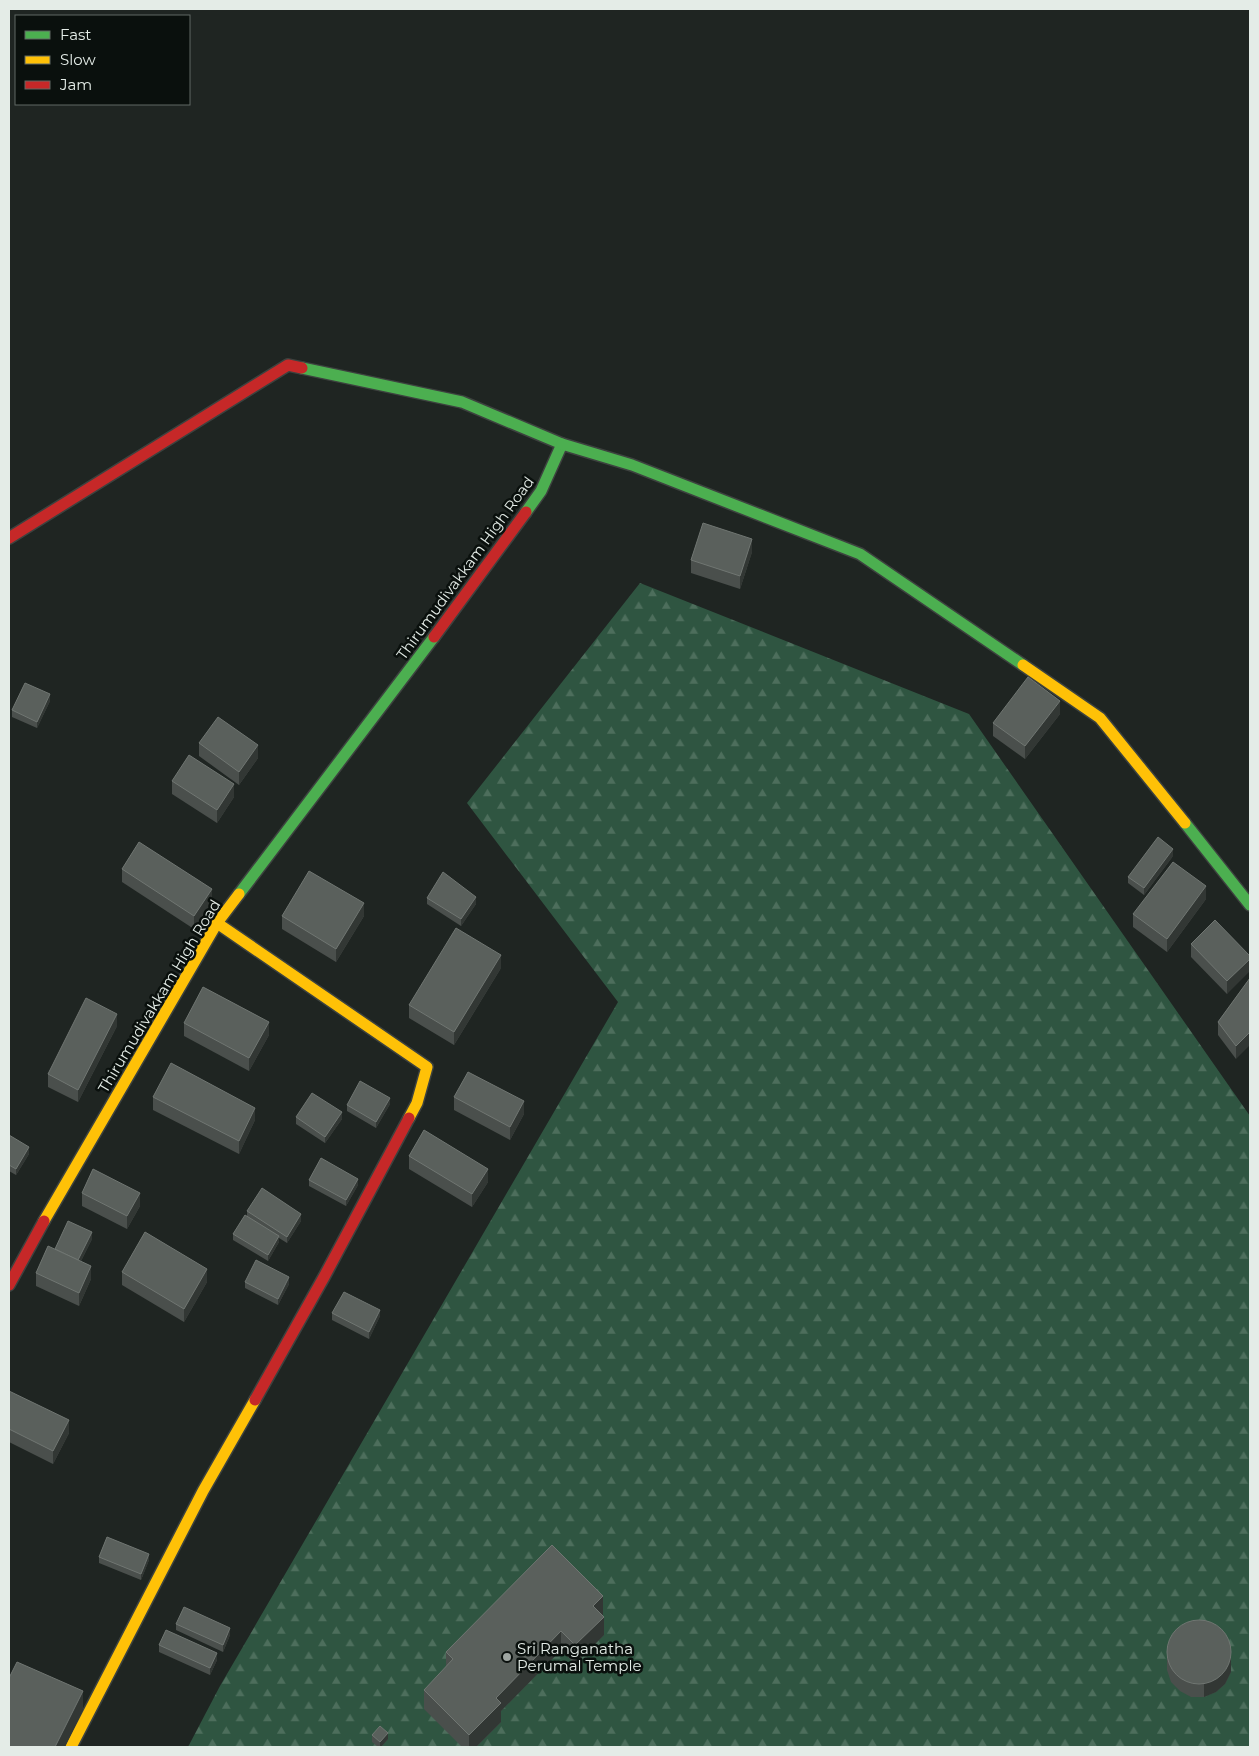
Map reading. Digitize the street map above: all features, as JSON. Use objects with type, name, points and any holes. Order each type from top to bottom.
[{"type":"street","points":[[9,538],[288,365],[462,402],[562,444],[632,465],[860,554],[1100,718],[1250,905]]},
{"type":"street","name":"Thirumudivakkam High Road","points":[[9,1285],[61,1190],[217,924],[458,606],[541,491],[562,444]]},
{"type":"street","points":[[71,1747],[203,1491],[324,1277],[418,1103],[427,1067],[217,924]]},
{"type":"green space","points":[[640,583],[969,714],[1250,1116],[1250,1747],[188,1747],[220,1686],[618,1002],[467,803]]},
{"type":"building","points":[[703,523],[752,539],[740,576],[691,560]]},
{"type":"building","points":[[1028,677],[1060,701],[1025,746],[993,723]]},
{"type":"building","points":[[25,683],[50,694],[37,722],[12,710]]},
{"type":"building","points":[[218,717],[258,745],[239,772],[199,743]]},
{"type":"building","points":[[189,755],[234,784],[217,810],[172,781]]},
{"type":"building","points":[[1158,837],[1173,849],[1144,888],[1128,877]]},
{"type":"building","points":[[139,842],[212,889],[194,916],[122,869]]},
{"type":"building","points":[[1173,862],[1206,886],[1167,939],[1133,914]]},
{"type":"building","points":[[309,871],[364,903],[336,949],[282,916]]},
{"type":"building","points":[[443,872],[476,897],[461,919],[427,898]]},
{"type":"building","points":[[1215,920],[1250,956],[1250,959],[1227,981],[1191,944]]},
{"type":"building","points":[[456,928],[501,955],[454,1032],[409,1005]]},
{"type":"building","points":[[1250,978],[1250,1032],[1236,1046],[1218,1022]]},
{"type":"building","points":[[203,987],[269,1022],[249,1058],[184,1023]]},
{"type":"building","points":[[86,998],[117,1014],[78,1090],[48,1074]]},
{"type":"building","points":[[171,1063],[255,1108],[239,1141],[153,1097]]},
{"type":"building","points":[[468,1072],[524,1101],[510,1127],[454,1097]]},
{"type":"building","points":[[360,1081],[390,1098],[376,1122],[347,1105]]},
{"type":"building","points":[[312,1093],[342,1112],[325,1137],[296,1117]]},
{"type":"building","points":[[424,1130],[488,1169],[472,1194],[409,1156]]},
{"type":"building","points":[[9,1135],[29,1147],[16,1169],[9,1165]]},
{"type":"building","points":[[321,1158],[358,1179],[346,1200],[309,1180]]},
{"type":"building","points":[[93,1169],[140,1193],[127,1216],[82,1193]]},
{"type":"building","points":[[262,1188],[301,1214],[287,1237],[247,1211]]},
{"type":"building","points":[[245,1215],[279,1236],[268,1255],[233,1234]]},
{"type":"building","points":[[68,1221],[92,1232],[78,1260],[55,1249]]},
{"type":"building","points":[[145,1232],[207,1269],[184,1309],[122,1272]]},
{"type":"building","points":[[48,1246],[91,1266],[79,1293],[36,1273]]},
{"type":"building","points":[[256,1260],[289,1277],[278,1299],[245,1282]]},
{"type":"building","points":[[344,1292],[380,1310],[369,1332],[332,1313]]},
{"type":"building","points":[[9,1391],[69,1420],[53,1451],[9,1429]]},
{"type":"building","points":[[107,1537],[149,1554],[141,1574],[99,1557]]},
{"type":"building","name":"Sri Ranganatha Perumal Temple","points":[[552,1545],[603,1596],[593,1606],[604,1617],[575,1645],[561,1631],[496,1698],[501,1703],[469,1735],[424,1690],[453,1659],[446,1652]]},
{"type":"building","points":[[184,1607],[230,1628],[223,1645],[176,1624]]},
{"type":"building","points":[[1199,1620],[1211,1622],[1222,1629],[1229,1640],[1231,1652],[1229,1664],[1222,1675],[1211,1682],[1199,1684],[1187,1682],[1176,1675],[1169,1664],[1167,1652],[1169,1640],[1176,1629],[1187,1622]]},
{"type":"building","points":[[166,1630],[217,1653],[210,1668],[159,1645]]},
{"type":"building","points":[[17,1662],[83,1691],[55,1747],[9,1747],[9,1678]]},
{"type":"building","points":[[380,1726],[388,1733],[380,1742],[372,1735]]},
{"type":"traffic: fast","points":[[302,368],[462,402],[562,444],[541,491],[526,512]]},
{"type":"traffic: fast","points":[[562,444],[632,465],[860,554],[1023,665]]},
{"type":"traffic: fast","points":[[239,894],[434,637]]},
{"type":"traffic: fast","points":[[1185,823],[1250,905]]},
{"type":"traffic: slow","points":[[1023,665],[1100,718],[1185,823]]},
{"type":"traffic: slow","points":[[44,1221],[217,923],[239,894]]},
{"type":"traffic: slow","points":[[217,923],[427,1067],[417,1103],[409,1118]]},
{"type":"traffic: slow","points":[[71,1747],[203,1491],[255,1400]]},
{"type":"traffic: jam","points":[[9,538],[288,365],[302,368]]},
{"type":"traffic: jam","points":[[434,637],[526,512]]},
{"type":"traffic: jam","points":[[255,1400],[324,1277],[409,1118]]},
{"type":"traffic: jam","points":[[9,1285],[44,1221]]},
{"type":"place","name":"Sri Ranganatha Perumal Temple","points":[[507,1657]]}]
